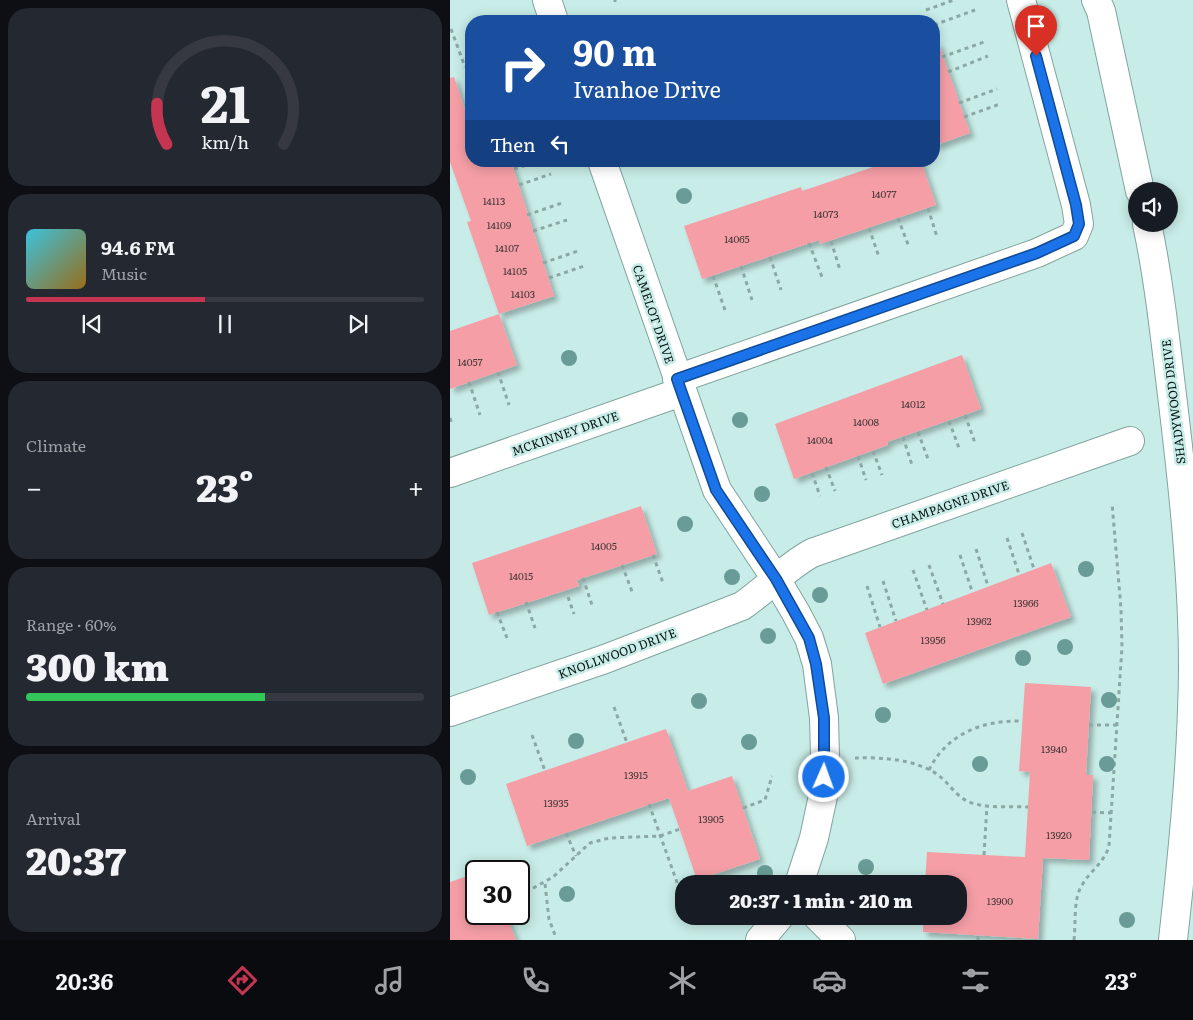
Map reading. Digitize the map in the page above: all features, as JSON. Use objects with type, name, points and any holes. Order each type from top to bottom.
[{"type":"street","points":[[547,0],[552,15]]},
{"type":"street","name":"MCKINNEY DRIVE","points":[[450,473],[1037,253],[1074,236],[1079,224],[1076,205],[1021,0]]},
{"type":"street","points":[[1096,0],[1101,11],[1138,182]]},
{"type":"street","name":"CAMELOT DRIVE","points":[[604,167],[716,490],[776,579],[809,638],[816,664],[824,718],[825,758],[823,796],[814,838],[802,875]]},
{"type":"street","name":"SHADYWOOD DRIVE","points":[[1149,232],[1159,283],[1182,478],[1190,581],[1193,668],[1191,741],[1173,940]]},
{"type":"street","name":"CHAMPAGNE DRIVE","points":[[776,579],[794,563],[812,553],[1130,441]]},
{"type":"street","name":"KNOLLWOOD DRIVE","points":[[452,706],[605,659],[742,606],[761,593],[776,579]]},
{"type":"street","points":[[760,940],[772,925]]},
{"type":"street","points":[[826,925],[841,940]]},
{"type":"path","points":[[926,10],[954,0]]},
{"type":"path","points":[[940,23],[975,10]]},
{"type":"path","points":[[451,29],[465,67]]},
{"type":"path","points":[[942,57],[984,42]]},
{"type":"path","points":[[948,72],[988,56]]},
{"type":"path","points":[[959,103],[997,89]]},
{"type":"path","points":[[964,117],[1000,104]]},
{"type":"path","points":[[514,169],[520,167]]},
{"type":"path","points":[[519,185],[551,174]]},
{"type":"path","points":[[528,215],[562,203]]},
{"type":"path","points":[[928,208],[937,237]]},
{"type":"path","points":[[898,218],[909,247]]},
{"type":"path","points":[[533,231],[567,220]]},
{"type":"path","points":[[869,228],[879,257]]},
{"type":"path","points":[[831,241],[840,270]]},
{"type":"path","points":[[810,243],[822,277]]},
{"type":"path","points":[[544,263],[578,251]]},
{"type":"path","points":[[770,257],[782,290]]},
{"type":"path","points":[[549,278],[584,266]]},
{"type":"path","points":[[741,266],[752,300]]},
{"type":"path","points":[[714,276],[725,310]]},
{"type":"path","points":[[498,372],[509,405]]},
{"type":"path","points":[[469,382],[480,415]]},
{"type":"path","points":[[965,415],[975,443]]},
{"type":"path","points":[[450,418],[452,424]]},
{"type":"path","points":[[949,420],[959,448]]},
{"type":"path","points":[[918,432],[928,460]]},
{"type":"path","points":[[903,437],[912,465]]},
{"type":"path","points":[[873,451],[882,475]]},
{"type":"path","points":[[858,456],[866,480]]},
{"type":"path","points":[[826,467],[835,491]]},
{"type":"path","points":[[812,473],[820,496]]},
{"type":"path","points":[[1074,940],[1077,900],[1081,886],[1106,856],[1111,813],[1122,647],[1122,609],[1112,502]]},
{"type":"path","points":[[1022,533],[1034,569]]},
{"type":"path","points":[[1007,538],[1019,574]]},
{"type":"path","points":[[976,549],[988,586]]},
{"type":"path","points":[[653,555],[663,584]]},
{"type":"path","points":[[960,555],[972,591]]},
{"type":"path","points":[[622,565],[633,594]]},
{"type":"path","points":[[929,565],[943,604]]},
{"type":"path","points":[[914,570],[927,610]]},
{"type":"path","points":[[583,578],[593,608]]},
{"type":"path","points":[[883,581],[896,621]]},
{"type":"path","points":[[867,586],[880,627]]},
{"type":"path","points":[[568,597],[574,614]]},
{"type":"path","points":[[526,602],[535,628]]},
{"type":"path","points":[[497,612],[507,638]]},
{"type":"path","points":[[614,706],[627,743]]},
{"type":"path","points":[[929,770],[943,748],[973,728],[1000,720],[1022,721]]},
{"type":"path","points":[[1089,725],[1117,725]]},
{"type":"path","points":[[532,735],[545,771]]},
{"type":"path","points":[[854,758],[892,760],[929,770],[938,774],[965,800],[976,804],[1028,807]]},
{"type":"path","points":[[743,808],[764,800],[772,776]]},
{"type":"path","points":[[649,804],[675,877]]},
{"type":"path","points":[[984,855],[987,805]]},
{"type":"path","points":[[1092,812],[1111,813]]},
{"type":"path","points":[[530,891],[545,884],[590,843],[598,840],[660,836],[680,829]]},
{"type":"path","points":[[566,833],[576,856]]},
{"type":"path","points":[[545,884],[549,919],[555,935]]},
{"type":"building","points":[[940,48],[970,133],[940,144]]},
{"type":"building","points":[[454,77],[465,109],[465,167],[513,167],[554,296],[499,314],[467,222],[471,221],[450,162],[450,78]]},
{"type":"building","points":[[873,167],[923,167],[936,205],[820,244],[819,240],[702,279],[684,226],[801,187],[802,191]]},
{"type":"building","points":[[499,314],[517,365],[450,389],[450,331]]},
{"type":"building","points":[[962,355],[981,409],[887,442],[888,445],[794,479],[775,424]]},
{"type":"building","points":[[641,506],[657,554],[577,580],[579,586],[489,615],[472,563]]},
{"type":"building","points":[[1051,563],[1071,617],[883,684],[865,633]]},
{"type":"building","points":[[1025,683],[1091,687],[1086,775],[1093,775],[1089,860],[1043,858],[1038,939],[923,932],[923,925],[967,925],[967,875],[926,875],[927,852],[1025,857],[1030,772],[1019,771]]},
{"type":"building","points":[[666,729],[688,791],[732,776],[760,859],[712,875],[695,875],[669,798],[527,846],[506,784]]},
{"type":"building","points":[[465,877],[465,925],[510,925],[516,940],[450,940],[450,882]]},
{"type":"route","points":[[824,777],[824,718],[816,664],[809,638],[776,579],[716,490],[677,379],[1037,253],[1056,246],[1074,236],[1079,224],[1076,205],[1036,56]]}]
